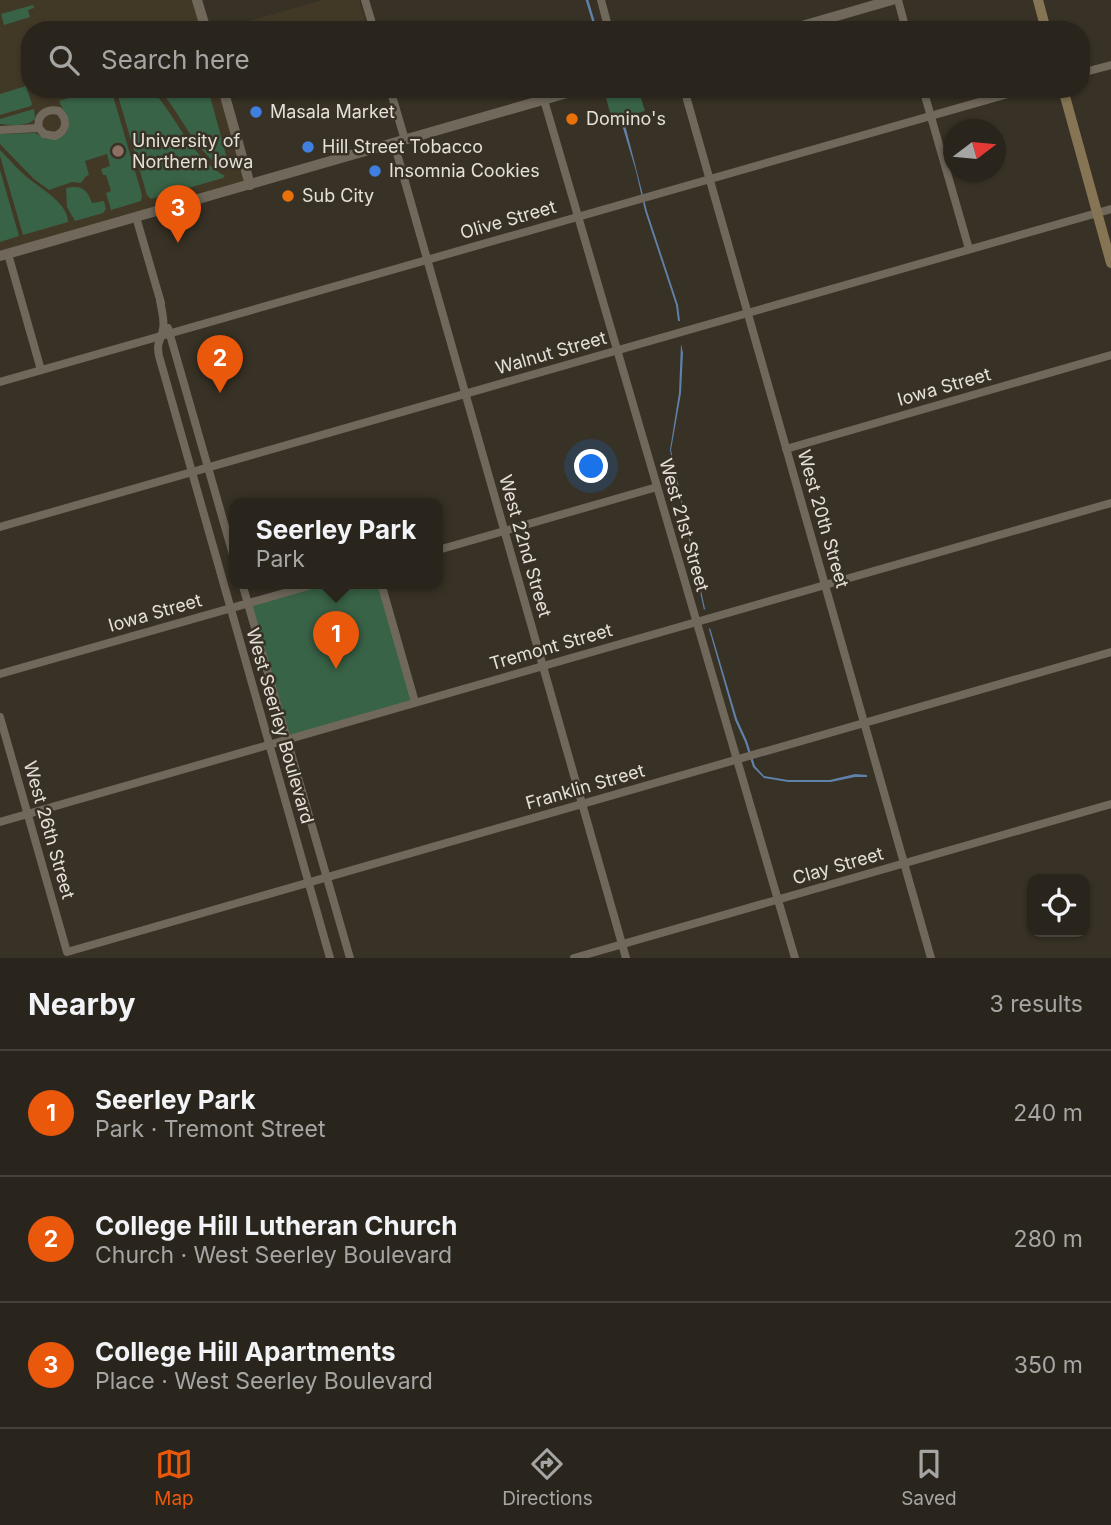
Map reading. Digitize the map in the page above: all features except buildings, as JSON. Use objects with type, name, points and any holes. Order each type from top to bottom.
[{"type":"main road","points":[[1038,0],[1044,21]]},
{"type":"main road","points":[[1065,98],[1111,263]]},
{"type":"street","points":[[197,0],[203,21]]},
{"type":"street","points":[[365,0],[371,21]]},
{"type":"street","points":[[601,0],[607,21]]},
{"type":"street","points":[[819,21],[892,0]]},
{"type":"street","points":[[898,0],[904,21]]},
{"type":"street","points":[[1090,71],[1111,65]]},
{"type":"street","points":[[226,98],[247,174],[254,183]]},
{"type":"street","points":[[393,98],[405,140]]},
{"type":"street","points":[[41,370],[4,255],[551,98]]},
{"type":"street","name":"West 20th Street","points":[[687,98],[931,958]]},
{"type":"street","points":[[926,98],[969,250]]},
{"type":"street","name":"Olive Street","points":[[0,382],[994,98]]},
{"type":"street","name":"West 21st Street","points":[[544,100],[696,622],[741,759],[795,958]]},
{"type":"street","points":[[0,130],[39,128]]},
{"type":"street","name":"West 22nd Street","points":[[394,143],[626,958]]},
{"type":"street","name":"Walnut Street","points":[[0,527],[1111,209]]},
{"type":"street","name":"West Seerley Boulevard","points":[[136,217],[229,540]]},
{"type":"street","name":"West Seerley Boulevard","points":[[160,300],[164,323],[157,346],[159,356],[330,958]]},
{"type":"street","name":"Iowa Street","points":[[786,449],[1111,355]]},
{"type":"street","points":[[443,549],[657,487]]},
{"type":"street","name":"Tremont Street","points":[[0,822],[1111,503]]},
{"type":"street","name":"West Seerley Boulevard","points":[[244,589],[350,958]]},
{"type":"street","name":"Iowa Street","points":[[0,674],[298,589]]},
{"type":"street","points":[[382,589],[415,702]]},
{"type":"street","name":"Franklin Street","points":[[67,952],[1111,652]]},
{"type":"street","name":"West 26th Street","points":[[0,717],[67,952]]},
{"type":"street","name":"Clay Street","points":[[574,958],[1111,804]]},
{"type":"shaded area","name":"University of Northern Iowa","points":[[0,0],[199,0],[205,21],[21,21],[21,98],[222,98],[245,183],[0,256]]},
{"type":"shaded area","points":[[323,0],[359,0],[365,21],[249,21]]},
{"type":"green space","points":[[33,5],[34,8],[28,10],[30,17],[4,25],[1,14]]},
{"type":"green space","points":[[21,88],[21,98],[30,98],[32,104],[0,115],[0,94]]},
{"type":"green space","points":[[68,98],[114,98],[142,195],[141,201],[111,210],[106,193],[111,191],[101,169],[110,166],[107,154],[85,161],[89,175],[81,183],[72,182],[49,190],[34,179],[0,144],[0,134],[35,133],[47,139],[59,138],[67,132],[69,122],[59,101]]},
{"type":"green space","points":[[119,98],[158,98],[194,148],[213,168],[225,176],[151,199],[147,195]]},
{"type":"green space","points":[[166,98],[210,98],[228,162],[218,165],[209,157]]},
{"type":"green space","points":[[606,98],[641,98],[645,111],[612,120]]},
{"type":"green space","points":[[34,109],[35,119],[28,123],[0,124],[0,119]]},
{"type":"green space","points":[[0,150],[24,175],[59,203],[68,222],[23,235]]},
{"type":"green space","points":[[0,170],[19,236],[0,242]]},
{"type":"green space","points":[[66,188],[85,190],[92,203],[104,201],[106,209],[103,213],[75,221],[67,207]]},
{"type":"green space","points":[[298,589],[383,589],[415,702],[287,739],[248,603]]},
{"type":"water","points":[[623,117],[647,211],[678,305],[680,321],[645,211],[620,118]]},
{"type":"water","points":[[681,344],[681,393],[671,450],[704,610],[670,450],[679,393]]},
{"type":"water","points":[[710,628],[737,719],[755,766],[764,776],[788,780],[830,780],[855,774],[867,777],[831,782],[788,782],[764,778],[753,767],[735,720]]},
{"type":"waterway","points":[[587,0],[593,21]]},
{"type":"place","name":"Masala Market","points":[[256,112]]},
{"type":"place","name":"Domino's","points":[[572,119]]},
{"type":"place","name":"Hill Street Tobacco","points":[[308,147]]},
{"type":"place","name":"University of Northern Iowa","points":[[118,151]]},
{"type":"place","name":"Insomnia Cookies","points":[[375,171]]},
{"type":"place","name":"Sub City","points":[[288,196]]},
{"type":"place","name":"College Hill Apartments","points":[[178,243]]},
{"type":"place","name":"College Hill Lutheran Church","points":[[220,393]]},
{"type":"place","name":"Seerley Park","points":[[336,669]]}]
